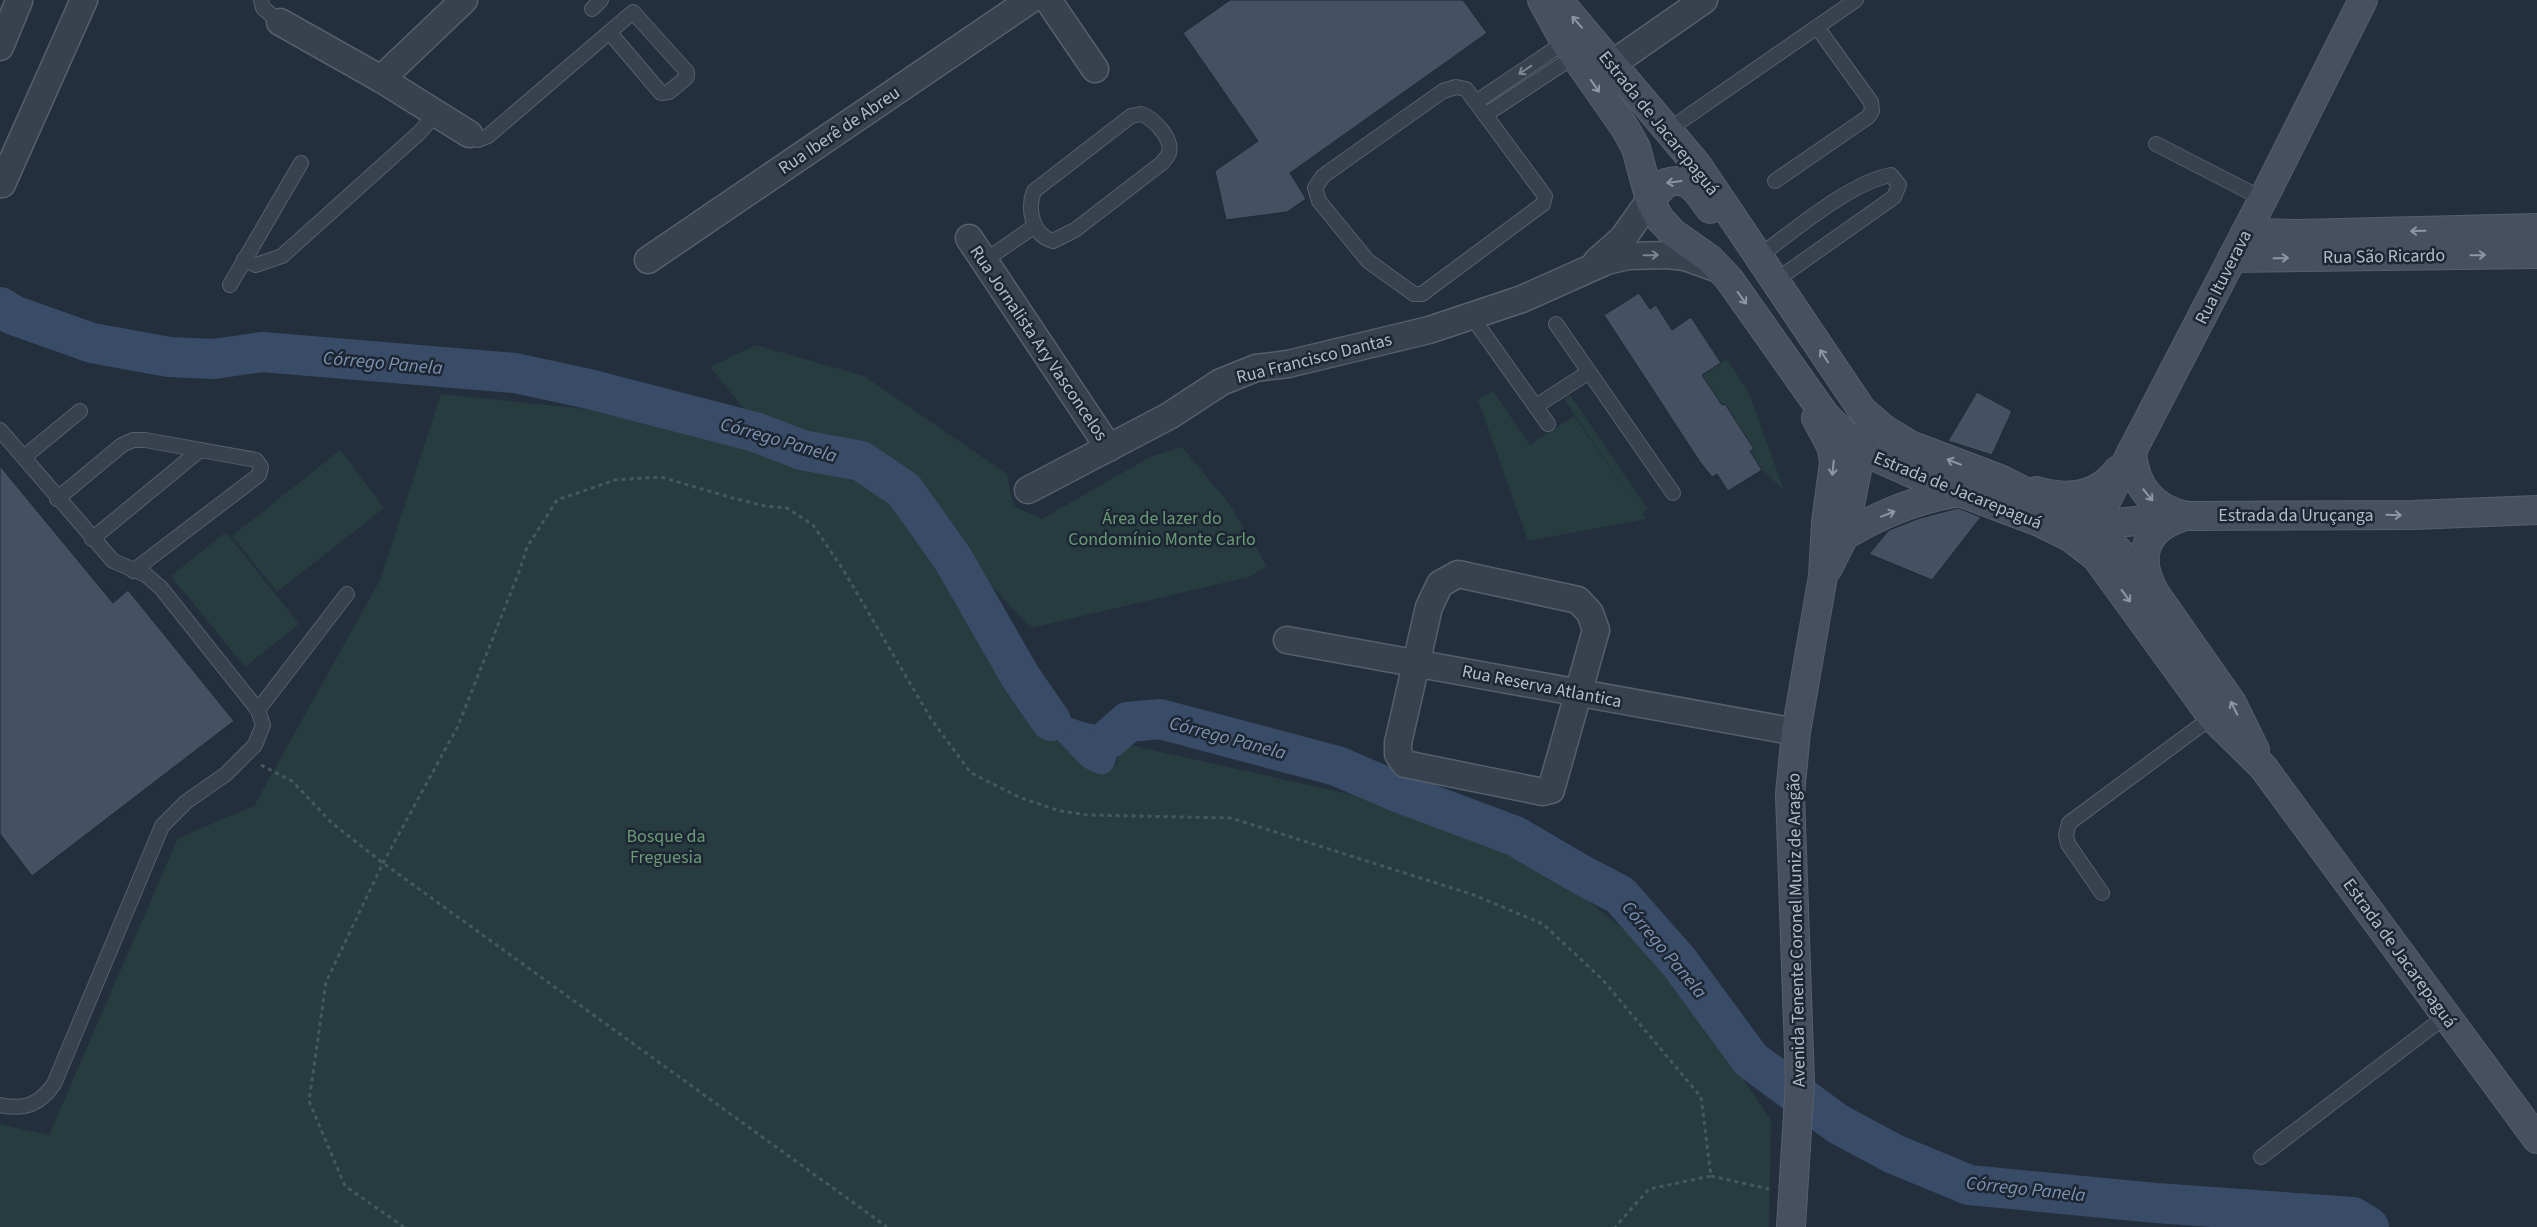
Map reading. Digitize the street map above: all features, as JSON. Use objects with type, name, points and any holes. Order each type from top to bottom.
[{"type":"main road","name":"Estrada de Jacarepaguá","points":[[1542,0],[1570,49],[1625,128],[1636,148],[1650,200],[1659,218],[1667,227],[1719,269],[1771,337],[1806,391],[1825,415],[1862,451],[1925,479],[2055,530],[2077,541],[2096,557],[2212,716],[2263,768],[2537,1138]]},
{"type":"main road","name":"Estrada de Jacarepaguá","points":[[1558,0],[1698,166],[1851,396],[1877,424],[1910,444],[2000,479],[2095,529],[2108,539],[2155,593],[2232,703],[2263,768]]},
{"type":"main road","name":"Rua Ituverava","points":[[2096,557],[2095,529],[2101,511],[2263,199],[2363,0]]},
{"type":"main road","points":[[1650,200],[1666,183],[1674,180],[1691,183],[1730,237],[1759,256]]},
{"type":"main road","name":"Rua São Ricardo","points":[[2245,233],[2300,234],[2537,228]]},
{"type":"main road","name":"Rua São Ricardo","points":[[2232,258],[2537,254]]},
{"type":"main road","name":"Avenida Tenente Coronel Muniz de Aragão","points":[[1791,1227],[1799,1124],[1800,1081],[1790,794],[1796,732],[1823,576],[1826,522],[1834,463],[1832,448],[1817,422],[1806,391]]},
{"type":"main road","name":"Avenida Tenente Coronel Muniz de Aragão","points":[[1823,576],[1844,536],[1862,451],[1864,425],[1851,396]]},
{"type":"main road","points":[[2000,479],[2055,495],[2091,492],[2110,480],[2132,451]]},
{"type":"main road","points":[[2132,451],[2133,466],[2144,492],[2164,509],[2188,516]]},
{"type":"main road","points":[[1844,536],[1869,521],[1933,496],[1961,492]]},
{"type":"main road","name":"Estrada da Uruçanga","points":[[2055,530],[2095,529],[2116,523],[2188,516],[2414,515],[2537,510]]},
{"type":"main road","points":[[2155,593],[2147,573],[2147,542],[2168,522],[2188,516]]},
{"type":"street","points":[[2,184],[84,0]]},
{"type":"street","points":[[381,79],[464,0]]},
{"type":"street","name":"Rua Iberê de Abreu","points":[[648,260],[1030,0]]},
{"type":"street","points":[[1048,0],[1095,70]]},
{"type":"street","points":[[1612,64],[1704,0]]},
{"type":"street","points":[[0,47],[13,3]]},
{"type":"street","points":[[280,22],[381,79],[469,134]]},
{"type":"street","name":"Rua Francisco Dantas","points":[[1587,270],[1623,238],[1650,200]]},
{"type":"street","name":"Rua Jornalista Ary Vasconcelos","points":[[969,238],[1109,448]]},
{"type":"street","name":"Rua Francisco Dantas","points":[[1028,490],[1169,416],[1221,382],[1241,373],[1362,347],[1472,317],[1522,299],[1607,261],[1649,254],[1685,257],[1719,269]]},
{"type":"street","points":[[1458,574],[1578,600],[1590,613],[1596,630],[1580,694],[1551,790],[1543,792],[1405,764],[1398,754],[1398,743],[1415,662],[1429,607],[1440,584],[1458,574]]},
{"type":"street","name":"Rua Reserva Atlantica","points":[[1287,640],[1796,732]]},
{"type":"lane","points":[[261,0],[263,8],[280,22]]},
{"type":"lane","points":[[1668,130],[1856,0]]},
{"type":"lane","points":[[469,134],[478,140],[488,136],[633,12],[687,72],[686,77],[669,92],[661,93],[610,33]]},
{"type":"lane","points":[[1775,182],[1868,117],[1872,111],[1871,102],[1818,26]]},
{"type":"lane","points":[[1476,102],[1570,49]]},
{"type":"lane","points":[[1485,115],[1570,49]]},
{"type":"lane","points":[[1456,87],[1466,89],[1485,115],[1545,196],[1543,204],[1422,294],[1414,294],[1368,261],[1318,200],[1315,188],[1323,176],[1443,91],[1456,87]]},
{"type":"lane","points":[[244,259],[256,265],[282,256],[419,133],[437,113]]},
{"type":"lane","points":[[1141,114],[1149,117],[1168,140],[1169,152],[1162,163],[1075,230],[1053,241],[1045,238],[1034,226],[1029,204],[1034,191],[1131,116],[1141,114]]},
{"type":"lane","points":[[2156,144],[2263,199]]},
{"type":"lane","points":[[230,285],[301,164]]},
{"type":"lane","points":[[1759,256],[1824,210],[1874,178],[1891,175],[1899,185],[1894,198],[1775,281]]},
{"type":"lane","points":[[984,261],[1034,226]]},
{"type":"lane","points":[[1472,317],[1548,424]]},
{"type":"lane","points":[[1556,324],[1673,493]]},
{"type":"lane","points":[[1536,406],[1588,372]]},
{"type":"lane","points":[[24,457],[80,411]]},
{"type":"lane","points":[[0,430],[57,499],[113,561],[132,572],[146,575],[161,588],[258,710],[263,725],[255,745],[226,774],[186,802],[162,826],[54,1084],[44,1097],[32,1104],[16,1108],[0,1105]]},
{"type":"lane","points":[[57,499],[122,445],[133,440],[145,440],[256,460],[261,467],[259,474],[132,572]]},
{"type":"lane","points":[[92,539],[200,450]]},
{"type":"lane","points":[[258,710],[347,594]]},
{"type":"lane","points":[[2102,893],[2068,844],[2066,835],[2069,823],[2212,716]]},
{"type":"lane","points":[[2261,1157],[2446,1016]]},
{"type":"path","points":[[404,1227],[345,1186],[309,1101],[326,982],[383,864],[458,726],[520,572],[527,547],[557,500],[615,480],[661,477],[766,506],[787,508],[813,524],[844,570],[932,719],[971,773],[1021,798],[1078,814],[1231,818],[1474,895],[1543,924],[1602,978],[1701,1097],[1711,1176]]},
{"type":"path","points":[[244,756],[292,781],[332,823],[383,864],[887,1227]]},
{"type":"path","points":[[1615,1227],[1649,1189],[1711,1176],[1793,1194]]},
{"type":"green space","name":"Área de lazer do Condomínio Monte Carlo","points":[[756,345],[864,376],[1007,474],[1013,506],[1042,519],[1150,457],[1182,447],[1230,505],[1267,566],[1249,577],[1031,628],[945,536],[838,454],[750,416],[710,367]]},
{"type":"green space","points":[[1727,359],[1749,393],[1784,490],[1762,470],[1750,451],[1753,448],[1725,404],[1722,405],[1702,375]]},
{"type":"green space","points":[[1493,391],[1530,445],[1574,416],[1638,508],[1564,399],[1570,395],[1648,509],[1642,514],[1646,519],[1528,541],[1478,400]]},
{"type":"green space","name":"Bosque da Freguesia","points":[[441,394],[644,415],[872,486],[925,528],[1016,696],[1116,765],[1121,743],[1393,804],[1540,863],[1662,959],[1771,1120],[1769,1227],[0,1227],[0,1124],[49,1135],[178,838],[254,806],[380,580]]},
{"type":"green space","points":[[340,450],[384,508],[277,592],[232,536]]},
{"type":"green space","points":[[226,532],[299,624],[245,667],[171,576]]},
{"type":"water","points":[[1020,676],[1053,710],[1082,722],[1100,724],[1136,714],[1160,719],[1142,723],[1130,729],[1122,739],[1114,765],[1110,771],[1104,774],[1094,773],[1081,765],[1016,696]]},
{"type":"building","points":[[1230,0],[1463,0],[1487,33],[1290,173],[1306,199],[1287,212],[1226,220],[1215,171],[1258,141],[1183,33]]},
{"type":"building","points":[[1639,293],[1650,309],[1656,305],[1672,330],[1691,317],[1721,363],[1702,375],[1722,405],[1725,404],[1754,449],[1750,451],[1762,470],[1728,491],[1717,474],[1712,477],[1700,462],[1604,315]]},
{"type":"building","points":[[1977,392],[2012,411],[1992,455],[1948,441]]},
{"type":"building","points":[[0,466],[113,603],[128,590],[234,721],[32,876],[0,834]]},
{"type":"building","points":[[1958,508],[1981,517],[1932,580],[1869,554],[1889,530],[1920,518]]},
{"type":"waterway","name":"Córrego Panela","points":[[0,307],[13,315],[92,343],[169,357],[214,359],[262,352],[515,373],[589,389],[755,432],[802,450],[861,461],[904,490],[953,559],[1020,676],[1051,721]]},
{"type":"waterway","name":"Córrego Panela","points":[[1110,738],[1128,722],[1160,719],[1337,766],[1400,793],[1515,836],[1620,895],[1679,962],[1751,1060],[1838,1124],[1894,1154],[1969,1185],[2156,1203],[2353,1217],[2369,1227]]}]
